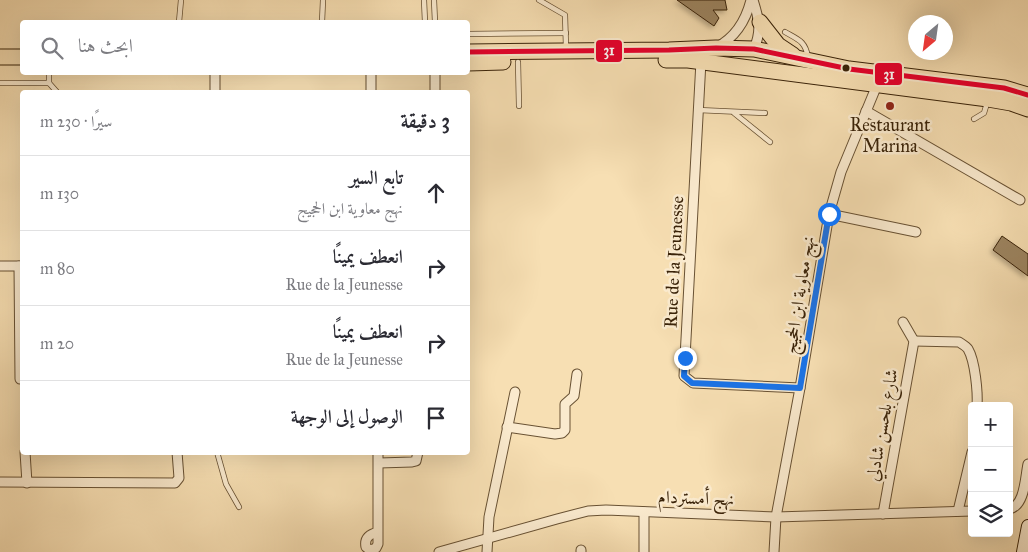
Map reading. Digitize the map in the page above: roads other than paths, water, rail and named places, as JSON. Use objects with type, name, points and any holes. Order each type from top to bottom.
[{"type":"main road","points":[[760,22],[778,44],[789,53],[807,61]]},
{"type":"main road","points":[[701,61],[721,61],[743,55],[754,49]]},
{"type":"main road","points":[[470,52],[754,49],[849,69],[1004,88],[1028,95]]},
{"type":"main road","points":[[0,57],[20,57]]},
{"type":"main road","points":[[470,63],[701,61],[988,99],[1028,109]]},
{"type":"main road","points":[[0,67],[20,66]]},
{"type":"main road","points":[[1023,552],[1028,526]]},
{"type":"street","points":[[752,0],[760,22],[758,40],[754,49]]},
{"type":"street","points":[[716,48],[724,43],[741,25],[752,0]]},
{"type":"street","name":"Rue de la Jeunesse","points":[[701,61],[684,376],[692,383],[800,388]]},
{"type":"street","points":[[215,75],[215,90]]},
{"type":"street","points":[[371,75],[371,90]]},
{"type":"street","points":[[435,75],[435,90]]},
{"type":"street","name":"نهج معاوية ابن الحجيج","points":[[774,552],[776,517],[829,214],[836,186],[877,84]]},
{"type":"street","points":[[866,111],[1020,200]]},
{"type":"street","points":[[829,214],[916,232]]},
{"type":"street","points":[[0,266],[20,266]]},
{"type":"street","points":[[903,322],[914,341],[959,342],[964,344],[970,354],[978,402]]},
{"type":"street","name":"شارع بلحسن شادلي","points":[[883,514],[914,341]]},
{"type":"street","points":[[507,427],[562,434],[565,430],[565,404],[574,396],[577,374]]},
{"type":"street","points":[[487,552],[489,517],[515,392]]},
{"type":"street","points":[[26,455],[27,483]]},
{"type":"street","points":[[0,482],[175,483],[178,478],[177,455]]},
{"type":"street","points":[[378,455],[378,532]]},
{"type":"street","points":[[378,463],[412,462],[416,461],[417,455]]},
{"type":"street","points":[[1013,508],[1017,506],[1021,499],[1028,464]]},
{"type":"street","points":[[958,511],[968,469]]},
{"type":"street","name":"نهج أمستردام","points":[[439,552],[588,512],[606,510],[776,517],[968,511]]},
{"type":"street","points":[[644,512],[644,552]]},
{"type":"lane","points":[[179,20],[181,0]]},
{"type":"lane","points":[[322,20],[323,0]]},
{"type":"lane","points":[[424,0],[425,20]]},
{"type":"lane","points":[[434,0],[435,20]]},
{"type":"lane","points":[[539,0],[565,15],[566,51]]},
{"type":"lane","points":[[785,32],[803,43],[806,48],[807,61]]},
{"type":"lane","points":[[470,34],[566,33]]},
{"type":"lane","points":[[518,62],[519,106]]},
{"type":"lane","points":[[49,75],[50,82],[56,90]]},
{"type":"lane","points":[[0,83],[50,82]]},
{"type":"lane","points":[[974,119],[984,113],[988,99]]},
{"type":"lane","points":[[698,110],[765,113]]},
{"type":"lane","points":[[733,112],[770,142]]},
{"type":"lane","points":[[217,455],[226,484],[239,507]]},
{"type":"place","name":"Restaurant Marina","points":[[890,106]]}]
